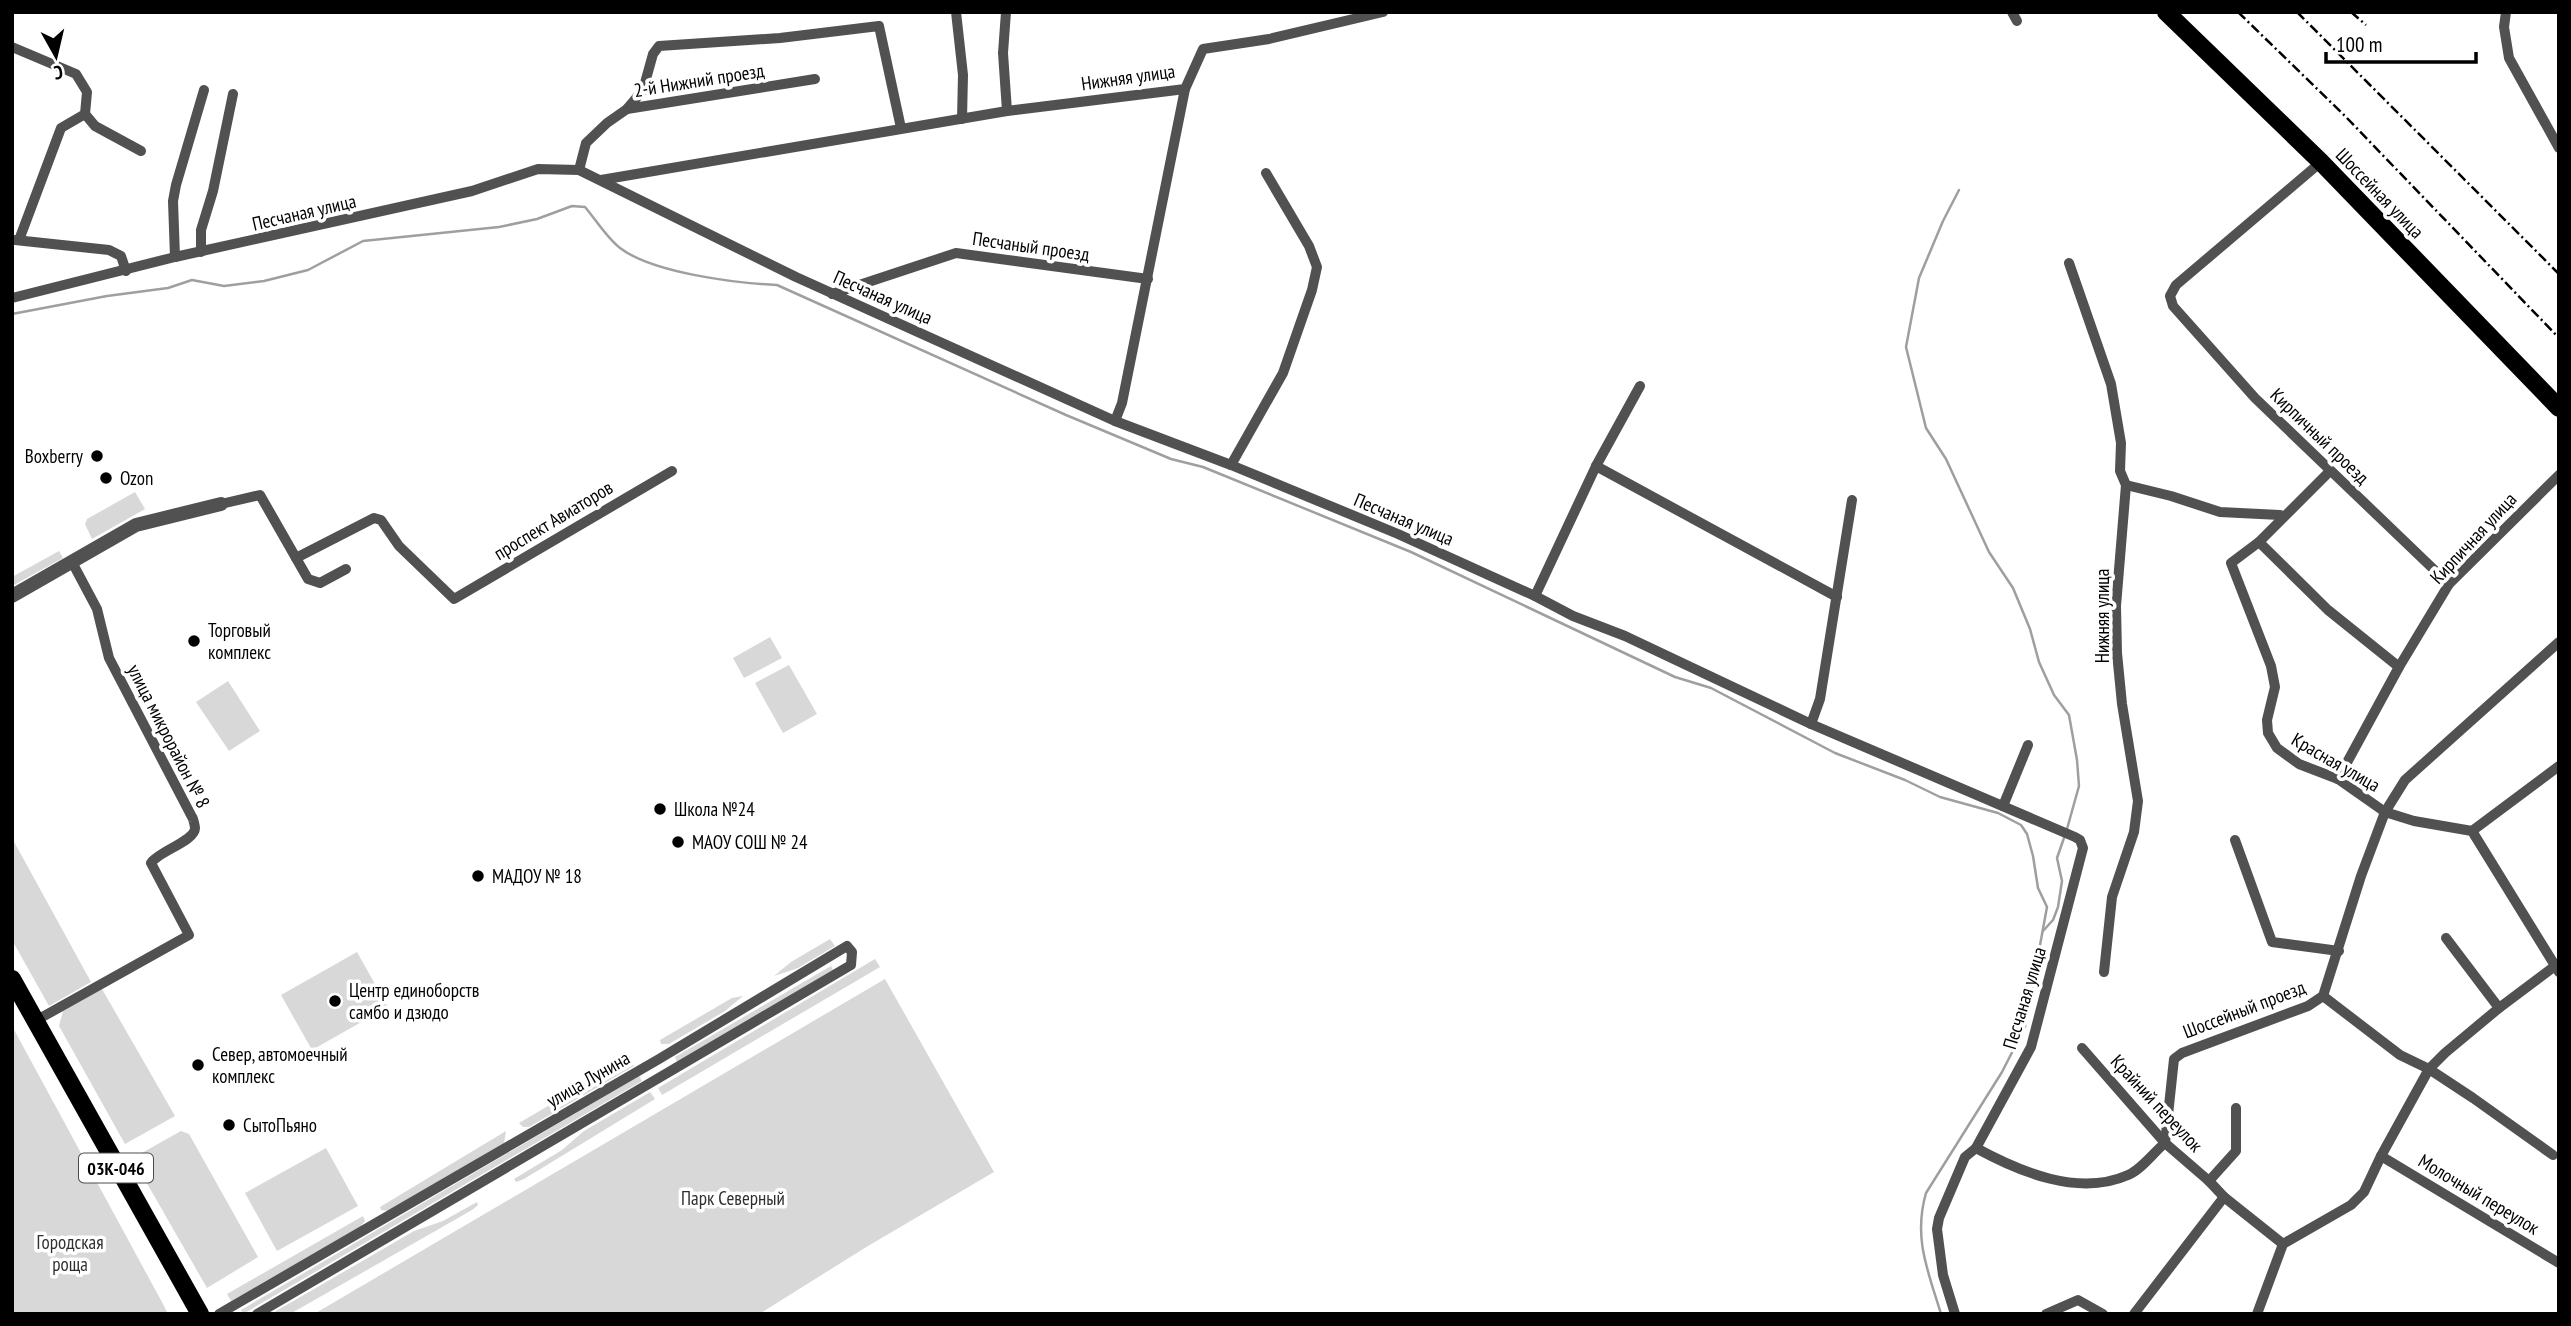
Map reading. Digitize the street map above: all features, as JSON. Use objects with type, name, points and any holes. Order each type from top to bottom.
[{"type":"main road","name":"Шоссейная улица","points":[[2166,12],[2321,162],[2559,408]]},
{"type":"main road","name":"03К-046","points":[[12,979],[200,1314]]},
{"type":"street","points":[[956,12],[963,75],[962,118]]},
{"type":"street","points":[[1006,12],[1003,53],[1007,111]]},
{"type":"street","name":"Нижняя улица","points":[[599,180],[1007,111],[1185,89],[1203,49],[1269,39],[1354,16],[1383,12]]},
{"type":"street","points":[[2506,12],[2504,27],[2509,58],[2559,148]]},
{"type":"street","points":[[627,109],[643,90],[653,54],[659,46],[780,38],[879,26],[901,128]]},
{"type":"street","points":[[12,47],[76,74],[87,92],[85,114],[94,126],[141,151]]},
{"type":"street","name":"2-й Нижний проезд","points":[[579,170],[586,144],[607,123],[627,109],[815,79]]},
{"type":"street","points":[[1115,421],[1122,403],[1185,89]]},
{"type":"street","points":[[175,257],[173,201],[204,90]]},
{"type":"street","points":[[201,252],[201,230],[233,94]]},
{"type":"street","points":[[85,114],[61,128],[16,240],[109,250],[121,256],[127,271]]},
{"type":"street","name":"Кирпичный проезд","points":[[2321,162],[2176,285],[2170,296],[2173,306],[2255,398],[2449,584]]},
{"type":"street","name":"Песчаная улица","points":[[12,298],[175,257],[472,191],[538,169],[579,170],[832,293],[1115,421],[1231,465],[1398,534],[1573,616],[1626,636],[1811,724],[2075,837],[2080,840],[2083,848],[2031,1047],[1976,1148],[1965,1157],[1939,1218],[1937,1229],[1943,1275],[1955,1314]]},
{"type":"street","points":[[1231,465],[1283,373],[1317,267],[1309,246],[1266,173]]},
{"type":"street","name":"Песчаный проезд","points":[[832,293],[956,253],[1148,279]]},
{"type":"street","name":"Нижняя улица","points":[[2069,263],[2111,384],[2121,443],[2120,471],[2126,485],[2116,606],[2122,704],[2138,801],[2134,832],[2112,897],[2104,972]]},
{"type":"street","points":[[1535,596],[1596,466],[1640,386]]},
{"type":"street","points":[[1596,466],[1837,597]]},
{"type":"street","name":"проспект Авиаторов","points":[[296,558],[374,518],[381,520],[399,546],[454,599],[672,471]]},
{"type":"street","name":"Красная улица","points":[[2330,471],[2259,542],[2231,563],[2271,666],[2275,687],[2267,720],[2268,733],[2277,748],[2299,764],[2338,779],[2385,811],[2414,821],[2472,831]]},
{"type":"street","name":"Кирпичная улица","points":[[2338,779],[2399,667],[2449,584],[2559,475]]},
{"type":"street","points":[[2126,485],[2221,512],[2283,517]]},
{"type":"street","points":[[12,596],[136,525],[260,495],[308,579],[320,583],[346,569]]},
{"type":"street","points":[[1811,724],[1820,699],[1852,500]]},
{"type":"street","points":[[2259,542],[2328,610],[2399,667]]},
{"type":"street","name":"улица микрорайон № 8","points":[[35,1021],[190,935],[151,863],[156,856],[192,836],[195,828],[192,817],[109,658],[97,609],[72,562]]},
{"type":"street","name":"Шоссейный проезд","points":[[2165,1143],[2174,1059],[2182,1053],[2308,1006],[2323,996],[2361,876],[2385,811],[2405,780],[2559,642]]},
{"type":"street","points":[[2003,806],[2028,745]]},
{"type":"street","points":[[2257,1314],[2283,1244],[2351,1205],[2364,1192],[2429,1069],[2499,1008],[2557,967],[2472,831],[2559,766]]},
{"type":"street","points":[[2235,840],[2272,942],[2339,951]]},
{"type":"street","points":[[2446,937],[2499,1008]]},
{"type":"street","points":[[659,1059],[847,946],[852,952],[851,965],[667,1074]]},
{"type":"street","points":[[2323,996],[2400,1055],[2429,1069],[2553,1155]]},
{"type":"street","name":"Крайний переулок","points":[[2082,1048],[2165,1143],[2224,1197],[2283,1244]]},
{"type":"street","name":"улица Лунина","points":[[219,1314],[659,1059],[667,1074],[257,1314]]},
{"type":"street","name":"Крайний переулок","points":[[2209,1181],[2236,1151],[2236,1108]]},
{"type":"street","points":[[1976,1148],[2010,1166],[2077,1184],[2098,1184],[2130,1175],[2165,1143]]},
{"type":"street","name":"Молочный переулок","points":[[2381,1156],[2559,1263]]},
{"type":"street","points":[[2134,1314],[2224,1197]]},
{"type":"street","points":[[2046,1314],[2078,1300],[2103,1314]]},
{"type":"green space","points":[[135,492],[145,509],[92,539],[85,524],[87,519]]},
{"type":"green space","points":[[59,551],[63,558],[12,586],[12,577]]},
{"type":"green space","points":[[770,637],[782,658],[744,678],[733,658]]},
{"type":"green space","points":[[789,665],[817,714],[783,733],[755,683]]},
{"type":"green space","points":[[228,681],[260,731],[229,751],[196,702]]},
{"type":"green space","points":[[12,838],[91,982],[49,1006],[12,940]]},
{"type":"green space","points":[[830,939],[835,946],[798,968],[774,976],[791,962]]},
{"type":"green space","name":"Центр единоборств самбо и дзюдо","points":[[357,952],[388,1007],[312,1050],[281,995]]},
{"type":"green space","points":[[875,959],[880,967],[662,1095],[658,1088]]},
{"type":"green space","points":[[831,966],[833,970],[677,1062],[675,1057]]},
{"type":"green space","name":"Парк Северный","points":[[885,979],[994,1172],[759,1314],[314,1314]]},
{"type":"green space","points":[[102,989],[175,1116],[125,1144],[59,1026],[63,1011]]},
{"type":"green space","points":[[743,996],[725,1011],[669,1044],[661,1044],[660,1040],[732,998]]},
{"type":"green space","name":"Городская роща","points":[[12,1026],[163,1304],[168,1314],[12,1314]]},
{"type":"green space","points":[[630,1058],[634,1066],[529,1127],[523,1127],[519,1123]]},
{"type":"green space","points":[[639,1076],[642,1081],[243,1314],[241,1310]]},
{"type":"green space","points":[[650,1092],[655,1099],[524,1179],[516,1182],[514,1179],[562,1150],[584,1131]]},
{"type":"green space","points":[[181,1131],[189,1134],[258,1257],[207,1288],[137,1166],[140,1154]]},
{"type":"green space","points":[[506,1131],[504,1143],[388,1211],[381,1210],[380,1207]]},
{"type":"green space","points":[[326,1148],[358,1206],[277,1251],[245,1193]]},
{"type":"green space","points":[[477,1202],[478,1205],[472,1210],[290,1314],[271,1314],[414,1231],[443,1221]]},
{"type":"green space","points":[[363,1216],[365,1221],[360,1227],[231,1301],[227,1294]]},
{"type":"waterway","points":[[1959,190],[1919,278],[1906,347],[1926,428],[1946,459],[1989,552],[2013,588],[2030,629],[2039,662],[2054,695],[2069,715],[2079,786],[2067,829]]},
{"type":"waterway","points":[[12,314],[107,296],[168,288],[192,280],[224,286],[264,281],[308,270],[363,241],[499,227],[537,219],[572,206],[585,207],[615,244],[634,257],[695,275],[777,285],[1066,415],[1171,459],[1203,467],[1411,552],[1675,677],[1711,688],[1835,753],[1905,780],[1940,797],[1998,813],[2021,825],[2027,834],[2038,888],[2047,907],[2025,1027],[2002,1072],[1926,1193],[1922,1209],[1922,1240],[1927,1269],[1941,1314]]},
{"type":"waterway","points":[[2043,931],[2053,920],[2058,907],[2062,881],[2057,858],[2065,835]]},
{"type":"railway","points":[[2238,12],[2345,116],[2559,338]]},
{"type":"railway","points":[[2297,12],[2559,274]]},
{"type":"railway","points":[[2351,12],[2366,25]]},
{"type":"place","name":"Boxberry","points":[[97,456]]},
{"type":"place","name":"Ozon","points":[[106,478]]},
{"type":"place","name":"Торговый комплекс","points":[[194,641]]},
{"type":"place","name":"Школа №24","points":[[660,809]]},
{"type":"place","name":"МАОУ СОШ № 24","points":[[678,842]]},
{"type":"place","name":"МАДОУ № 18","points":[[478,876]]},
{"type":"place","name":"Центр единоборств самбо и дзюдо","points":[[335,1001]]},
{"type":"place","name":"Север, автомоечный комплекс","points":[[198,1065]]},
{"type":"place","name":"СытоПьяно","points":[[229,1125]]}]
